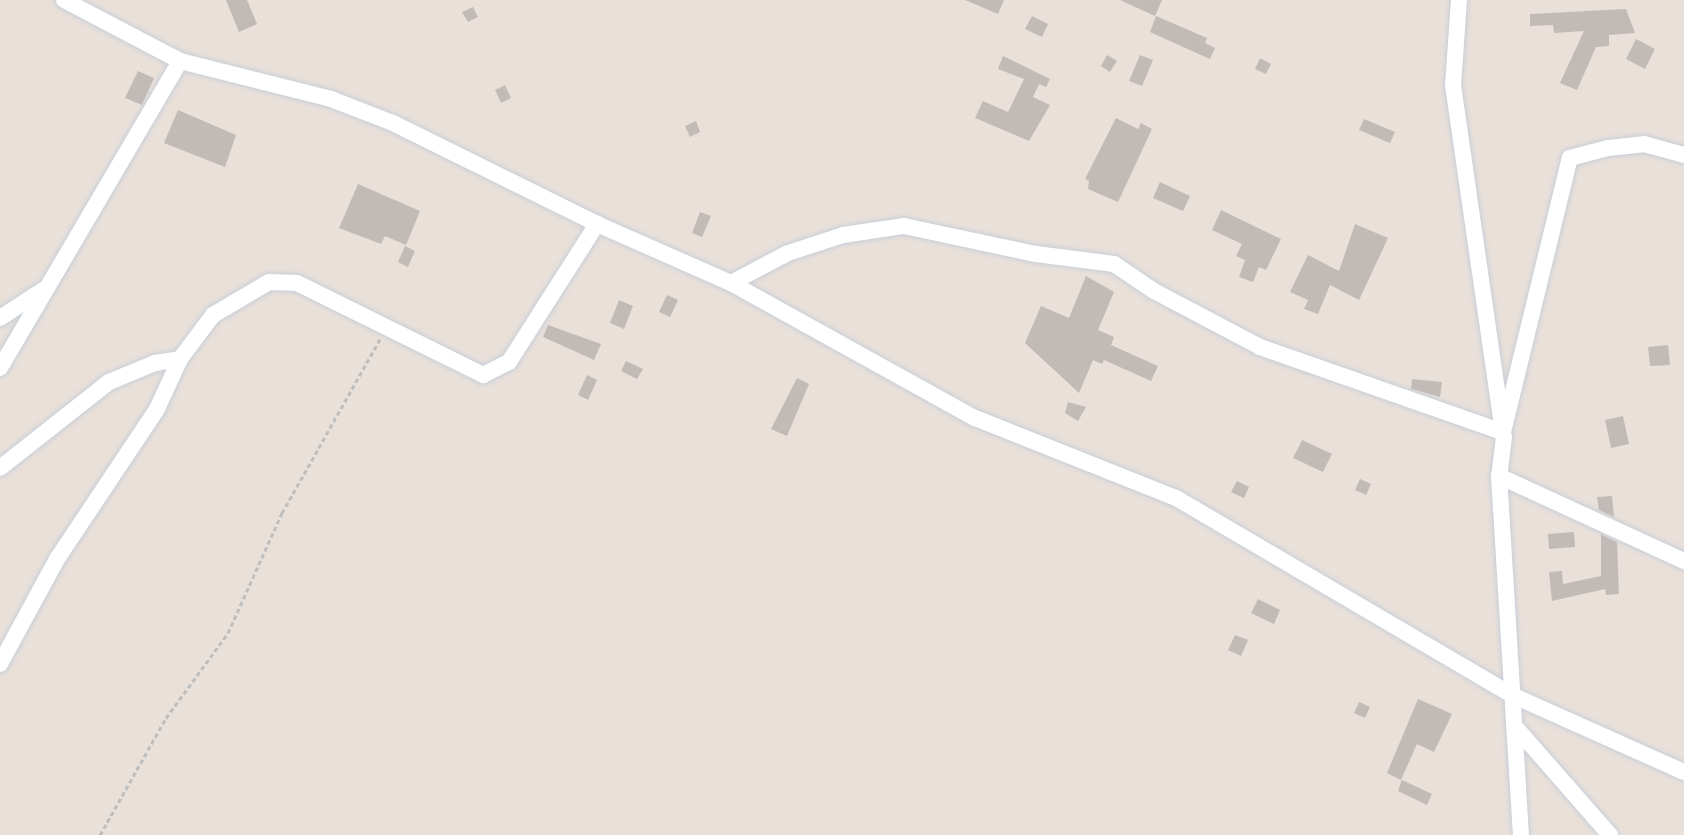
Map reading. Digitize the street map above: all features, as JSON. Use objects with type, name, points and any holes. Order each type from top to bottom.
[{"type":"street","points":[[64,0],[94,8],[180,61],[331,99],[393,123],[597,224],[732,283],[975,418],[1176,498],[1514,696],[1684,772]]},
{"type":"street","points":[[1459,0],[1453,86],[1503,432]]},
{"type":"street","points":[[0,368],[180,61]]},
{"type":"street","points":[[1521,835],[1518,730],[1499,476],[1503,432],[1570,158],[1608,148],[1644,144],[1684,155]]},
{"type":"street","points":[[0,664],[57,559],[157,409],[180,359],[213,315],[269,282],[297,283],[385,330],[483,375],[509,362],[597,224]]},
{"type":"street","points":[[732,283],[788,253],[843,235],[904,226],[1036,254],[1114,264],[1154,291],[1260,347],[1503,432]]},
{"type":"street","points":[[0,318],[47,288]]},
{"type":"street","points":[[0,468],[109,382],[155,363],[180,359]]},
{"type":"street","points":[[1499,476],[1684,561]]},
{"type":"street","points":[[1518,730],[1610,835]]},
{"type":"path","points":[[100,835],[166,718],[228,633],[282,513],[385,330]]},
{"type":"building","points":[[226,0],[247,0],[257,24],[239,32]]},
{"type":"building","points":[[965,0],[1004,0],[998,14]]},
{"type":"building","points":[[1120,0],[1162,0],[1155,16]]},
{"type":"building","points":[[473,7],[478,17],[468,22],[462,12]]},
{"type":"building","points":[[1626,9],[1635,33],[1609,35],[1609,46],[1596,47],[1577,90],[1560,83],[1584,31],[1554,33],[1553,25],[1530,26],[1530,14]]},
{"type":"building","points":[[1032,16],[1048,24],[1042,37],[1025,29]]},
{"type":"building","points":[[1156,16],[1207,38],[1205,43],[1215,48],[1210,59],[1150,32]]},
{"type":"building","points":[[1636,39],[1655,49],[1645,69],[1626,59]]},
{"type":"building","points":[[1107,55],[1117,61],[1110,72],[1101,66]]},
{"type":"building","points":[[1140,55],[1153,60],[1142,86],[1129,81]]},
{"type":"building","points":[[1003,56],[1050,79],[1046,87],[1039,84],[1033,97],[1050,105],[1029,141],[975,118],[983,101],[1008,112],[1024,79],[998,69]]},
{"type":"building","points":[[1260,58],[1271,64],[1266,74],[1255,69]]},
{"type":"building","points":[[138,71],[154,78],[142,105],[125,98]]},
{"type":"building","points":[[505,85],[511,98],[501,103],[495,90]]},
{"type":"building","points":[[178,110],[236,135],[225,167],[164,143]]},
{"type":"building","points":[[1116,118],[1138,129],[1141,123],[1152,129],[1118,202],[1088,189],[1089,181],[1085,179]]},
{"type":"building","points":[[1364,119],[1395,132],[1390,143],[1359,130]]},
{"type":"building","points":[[696,121],[700,132],[690,137],[685,126]]},
{"type":"building","points":[[1160,182],[1190,196],[1183,211],[1153,198]]},
{"type":"building","points":[[358,184],[420,211],[406,245],[385,236],[381,244],[339,228]]},
{"type":"building","points":[[1221,210],[1281,239],[1266,270],[1259,267],[1253,282],[1239,277],[1245,260],[1236,256],[1242,244],[1212,230]]},
{"type":"building","points":[[700,212],[711,216],[702,237],[692,233]]},
{"type":"building","points":[[1355,224],[1388,238],[1359,300],[1330,285],[1318,314],[1304,309],[1308,300],[1290,292],[1308,255],[1339,271]]},
{"type":"building","points":[[405,246],[415,251],[408,267],[398,262]]},
{"type":"building","points":[[1086,276],[1114,292],[1098,330],[1114,337],[1111,345],[1158,366],[1151,381],[1104,360],[1102,364],[1093,360],[1079,393],[1025,343],[1041,306],[1069,318]]},
{"type":"building","points":[[667,295],[678,300],[670,317],[659,312]]},
{"type":"building","points":[[619,300],[633,306],[624,329],[610,323]]},
{"type":"building","points":[[548,325],[601,344],[594,360],[543,337]]},
{"type":"building","points":[[1668,345],[1670,365],[1650,366],[1648,347]]},
{"type":"building","points":[[626,361],[643,369],[637,379],[621,371]]},
{"type":"building","points":[[587,375],[597,380],[588,400],[578,395]]},
{"type":"building","points":[[797,378],[809,384],[787,436],[771,429]]},
{"type":"building","points":[[1412,379],[1442,382],[1440,397],[1411,389]]},
{"type":"building","points":[[1068,402],[1086,407],[1078,421],[1065,413]]},
{"type":"building","points":[[1623,416],[1629,444],[1611,448],[1605,420]]},
{"type":"building","points":[[1302,440],[1332,454],[1323,472],[1293,458]]},
{"type":"building","points":[[1360,479],[1371,484],[1366,495],[1355,490]]},
{"type":"building","points":[[1237,481],[1249,487],[1244,498],[1231,492]]},
{"type":"building","points":[[1612,496],[1614,517],[1599,510],[1597,497]]},
{"type":"building","points":[[1574,532],[1575,547],[1549,549],[1548,534]]},
{"type":"building","points":[[1601,534],[1617,542],[1619,594],[1606,595],[1605,589],[1552,601],[1549,572],[1562,571],[1563,584],[1601,576]]},
{"type":"building","points":[[1258,599],[1280,610],[1274,624],[1251,613]]},
{"type":"building","points":[[1235,635],[1248,640],[1241,656],[1228,650]]},
{"type":"building","points":[[1418,699],[1452,714],[1434,752],[1417,744],[1401,780],[1387,773]]},
{"type":"building","points":[[1359,702],[1370,707],[1365,718],[1354,713]]},
{"type":"building","points":[[1402,780],[1432,794],[1427,805],[1398,791]]}]
